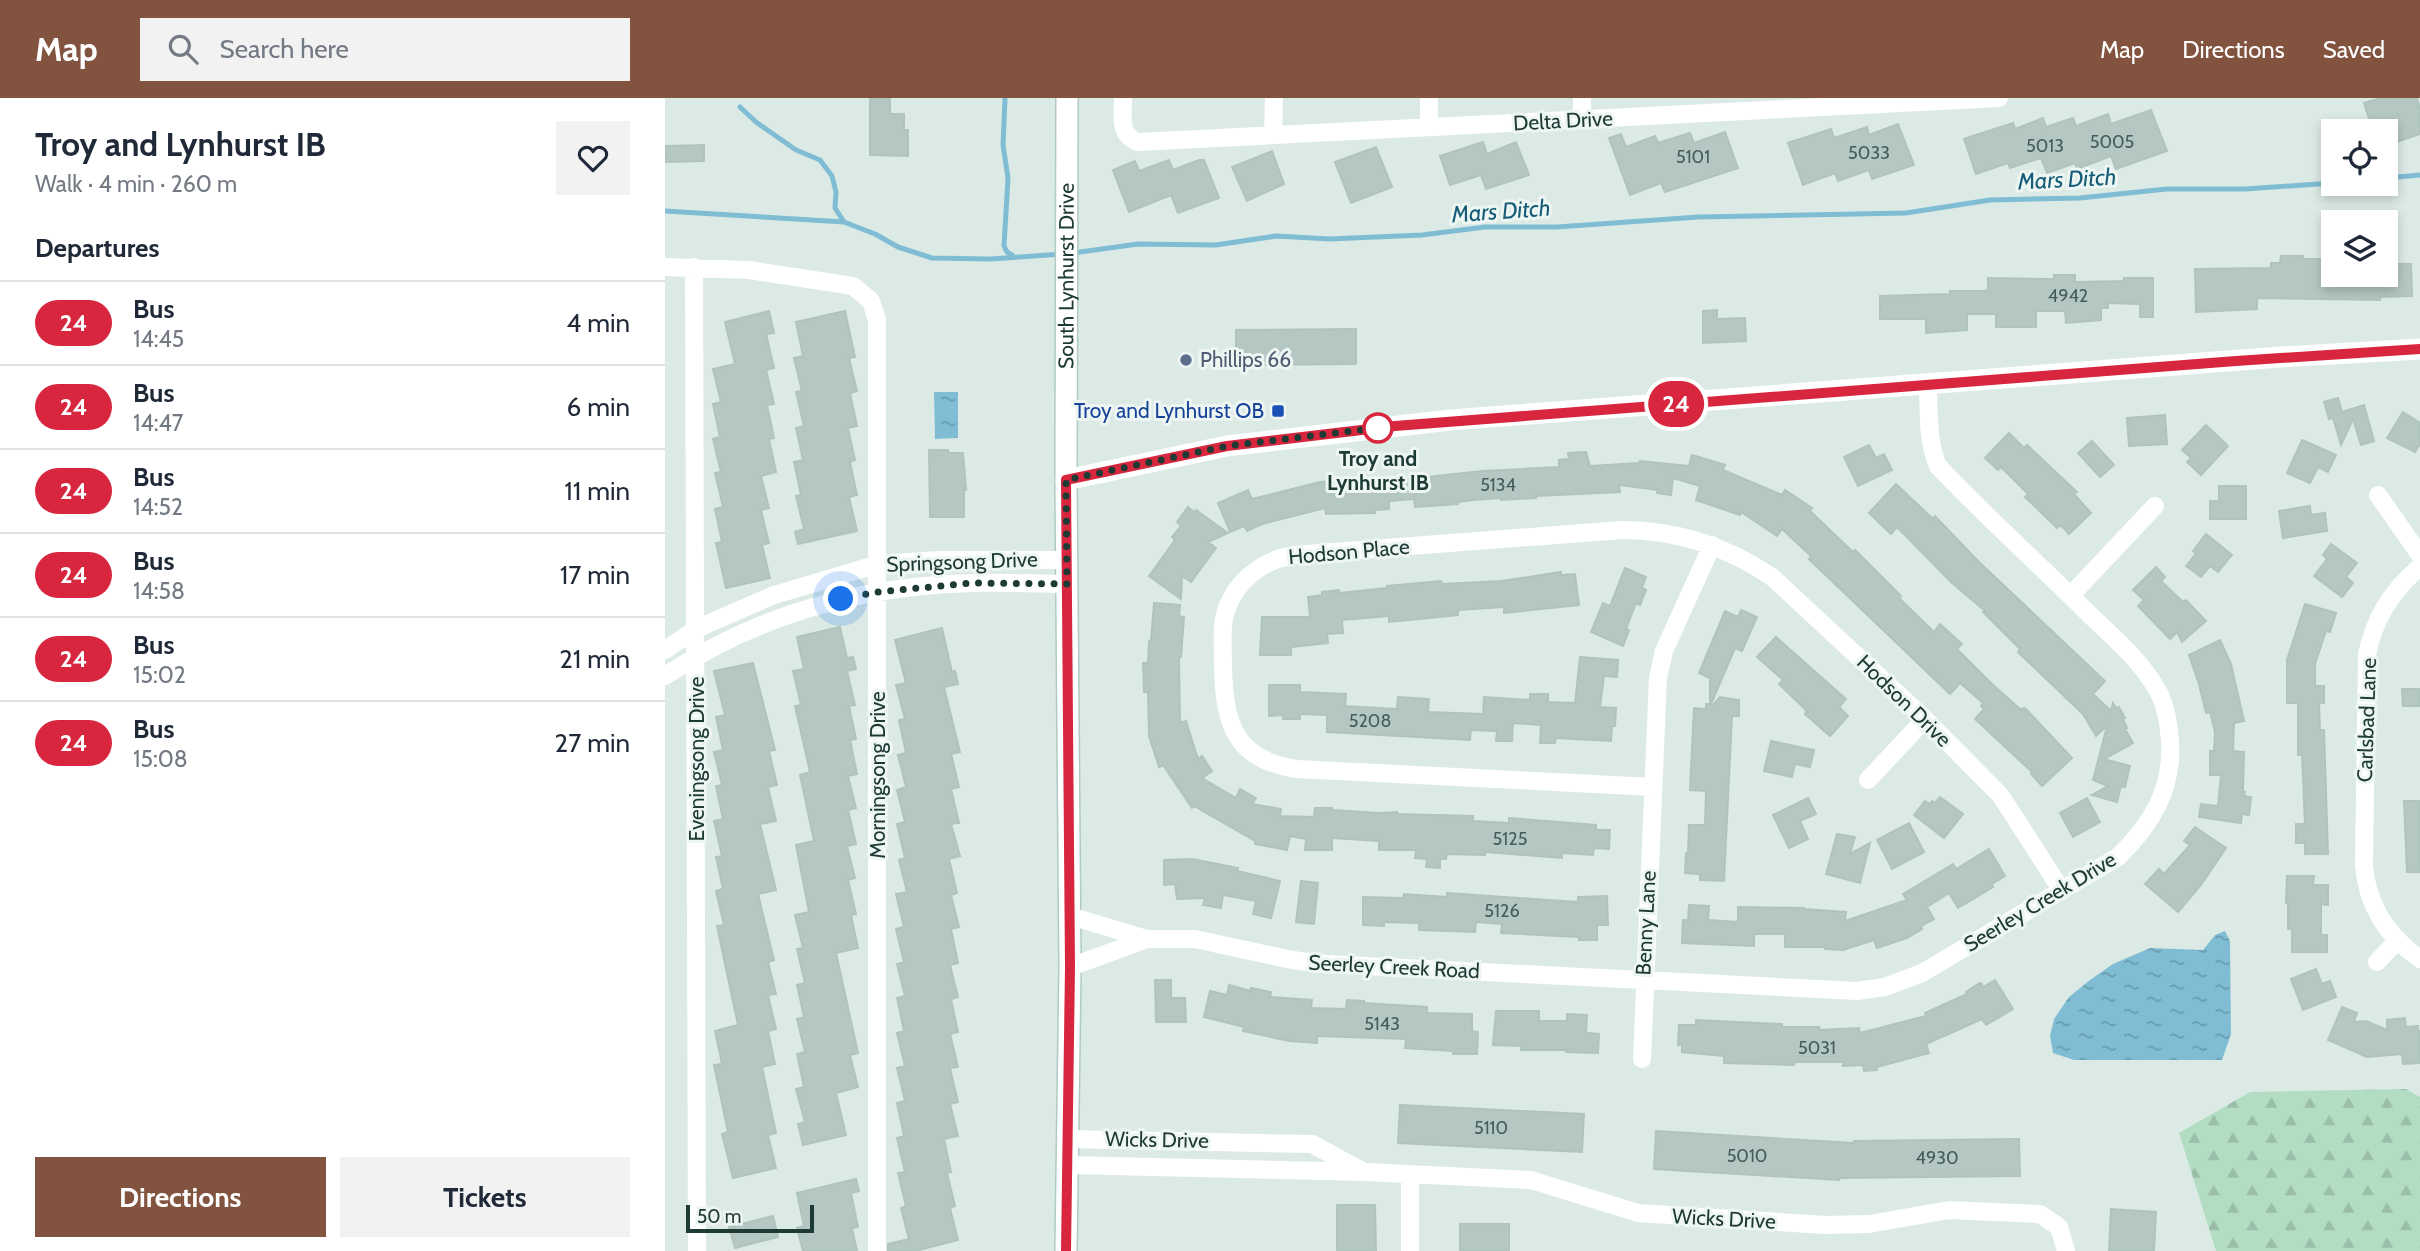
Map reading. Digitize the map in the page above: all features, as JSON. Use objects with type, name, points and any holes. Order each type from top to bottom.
[{"type":"street","name":"South Lynhurst Drive","points":[[1066,1251],[1070,967],[1066,480],[1067,98]]},
{"type":"street","name":"Delta Drive","points":[[1123,98],[1123,127],[1128,136],[1141,142],[1582,120],[1825,102],[1999,98]]},
{"type":"street","points":[[1273,98],[1273,135]]},
{"type":"street","points":[[1429,98],[1429,127]]},
{"type":"street","points":[[1582,98],[1582,120]]},
{"type":"street","points":[[665,267],[694,267]]},
{"type":"street","name":"Morningsong Drive","points":[[694,267],[749,270],[853,286],[871,301],[877,320],[877,1251]]},
{"type":"street","name":"Eveningsong Drive","points":[[694,267],[697,1251]]},
{"type":"street","points":[[1066,480],[1227,446],[1333,432],[1492,417],[2281,357],[2420,349]]},
{"type":"street","name":"Seerley Creek Drive","points":[[1644,980],[1848,990],[1885,987],[1922,973],[2118,857],[2135,840],[2159,807],[2169,776],[2171,757],[2168,722],[2161,697],[2153,682],[2135,660],[1938,466],[1932,452],[1929,433],[1928,385]]},
{"type":"street","points":[[2378,495],[2420,555]]},
{"type":"street","points":[[2071,596],[2155,506]]},
{"type":"street","name":"Hodson Place","points":[[1653,787],[1297,769],[1268,762],[1240,739],[1225,710],[1225,615],[1235,592],[1254,571],[1287,556],[1622,530],[1668,533],[1712,545]]},
{"type":"street","name":"Hodson Drive","points":[[1712,545],[1747,561],[1772,577],[1925,719],[2007,803],[2062,891]]},
{"type":"street","name":"Benny Lane","points":[[1642,1059],[1657,683],[1661,660],[1712,545]]},
{"type":"street","name":"Springsong Drive","points":[[665,650],[697,629],[774,595],[878,564],[939,560],[1067,560]]},
{"type":"street","name":"Carlsbad Lane","points":[[2420,566],[2401,584],[2383,609],[2369,647],[2366,671],[2364,865],[2367,888],[2379,918],[2397,942],[2420,959]]},
{"type":"street","name":"Springsong Drive","points":[[665,676],[697,655],[757,625],[822,603],[878,592],[971,583],[1067,584]]},
{"type":"street","points":[[1868,780],[1925,719]]},
{"type":"street","name":"Seerley Creek Road","points":[[1070,916],[1147,939],[1195,939],[1292,960],[1326,964],[1644,980]]},
{"type":"street","name":"Seerley Creek Road","points":[[1070,967],[1147,939]]},
{"type":"street","points":[[2377,962],[2397,942]]},
{"type":"street","name":"Wicks Drive","points":[[1068,1139],[1312,1144],[1366,1172]]},
{"type":"street","name":"Wicks Drive","points":[[1068,1165],[1366,1172],[1531,1180],[1638,1213],[1825,1225],[1869,1224],[1949,1210],[2040,1214],[2059,1227],[2066,1250]]},
{"type":"street","points":[[1410,1175],[1411,1251]]},
{"type":"green space","points":[[2406,1089],[2420,1097],[2420,1251],[2216,1251],[2179,1133],[2250,1092]]},
{"type":"water","points":[[934,392],[958,392],[958,438],[935,439]]},
{"type":"water","points":[[2225,931],[2230,941],[2231,1034],[2222,1060],[2074,1060],[2053,1053],[2050,1036],[2054,1019],[2069,997],[2090,980],[2113,964],[2150,948],[2203,950],[2215,935]]},
{"type":"building","points":[[870,98],[890,98],[890,114],[904,114],[904,130],[908,130],[908,156],[870,155]]},
{"type":"building","points":[[2381,98],[2417,98],[2420,134],[2398,142],[2398,119],[2369,119],[2364,103]]},
{"type":"building","points":[[2151,110],[2167,151],[2116,169],[2111,156],[2077,169],[2075,163],[2047,173],[2041,158],[2010,168],[2008,163],[1976,174],[1964,139],[2013,123],[2015,129],[2043,118],[2046,127],[2073,118],[2076,126],[2108,114],[2111,124]]},
{"type":"building","points":[[1898,124],[1914,165],[1872,179],[1869,170],[1838,181],[1835,173],[1803,185],[1788,143],[1831,129],[1834,138],[1867,127],[1869,135]]},
{"type":"building","points":[[1725,132],[1738,168],[1665,192],[1661,183],[1630,195],[1609,138],[1621,134],[1626,147],[1655,136],[1658,143],[1690,133],[1694,143]]},
{"type":"building","points":[[1483,142],[1487,154],[1516,142],[1529,175],[1486,189],[1481,175],[1450,185],[1440,156]]},
{"type":"building","points":[[704,145],[704,161],[665,162],[665,146]]},
{"type":"building","points":[[1376,147],[1392,187],[1351,203],[1335,162]]},
{"type":"building","points":[[1272,151],[1284,184],[1247,201],[1232,167]]},
{"type":"building","points":[[1169,160],[1173,170],[1204,160],[1219,198],[1178,213],[1171,195],[1129,212],[1113,170],[1135,161],[1139,171]]},
{"type":"building","points":[[2281,256],[2321,259],[2321,287],[2398,287],[2398,264],[2411,264],[2412,296],[2380,297],[2380,300],[2257,298],[2257,309],[2196,312],[2195,269],[2271,268],[2271,263],[2280,263]]},
{"type":"building","points":[[2054,275],[2075,275],[2075,282],[2153,278],[2153,317],[2140,317],[2140,304],[2108,303],[2108,308],[2101,308],[2101,320],[2066,323],[2065,311],[2036,311],[2036,327],[1996,327],[1996,314],[1967,314],[1967,330],[1926,333],[1926,319],[1880,319],[1880,296],[1985,291],[1988,289],[1988,278],[2054,279]]},
{"type":"building","points":[[1717,310],[1717,319],[1745,318],[1746,341],[1703,343],[1703,311]]},
{"type":"building","points":[[769,311],[774,333],[766,334],[774,368],[766,370],[774,404],[767,405],[774,438],[769,439],[776,472],[761,476],[769,508],[761,510],[769,543],[762,545],[770,578],[726,588],[716,543],[722,542],[715,509],[723,507],[715,473],[721,472],[713,439],[720,437],[713,404],[721,402],[713,369],[735,364],[725,322]]},
{"type":"building","points":[[845,311],[855,357],[849,358],[857,391],[850,393],[857,426],[848,428],[855,460],[850,462],[857,495],[849,497],[857,531],[798,544],[795,532],[804,529],[796,496],[801,495],[794,462],[803,460],[796,428],[804,426],[796,392],[802,391],[794,358],[803,356],[796,322]]},
{"type":"building","points":[[1356,329],[1356,364],[1236,365],[1236,330]]},
{"type":"building","points":[[2338,398],[2342,412],[2364,405],[2374,441],[2361,445],[2353,419],[2341,445],[2333,418],[2329,419],[2324,402]]},
{"type":"building","points":[[2403,412],[2420,423],[2420,444],[2415,452],[2387,438]]},
{"type":"building","points":[[2165,415],[2167,444],[2129,446],[2127,418]]},
{"type":"building","points":[[2206,425],[2228,446],[2201,475],[2187,462],[2191,458],[2182,450]]},
{"type":"building","points":[[2009,433],[2024,448],[2027,445],[2077,492],[2074,494],[2091,513],[2069,534],[2061,525],[2057,528],[2025,497],[2028,494],[2001,467],[1998,470],[1985,458]]},
{"type":"building","points":[[2302,440],[2336,455],[2328,472],[2318,467],[2310,483],[2287,473]]},
{"type":"building","points":[[2092,441],[2114,465],[2100,477],[2078,453]]},
{"type":"building","points":[[1869,445],[1876,458],[1884,454],[1892,470],[1858,486],[1844,457]]},
{"type":"building","points":[[929,450],[963,453],[966,490],[964,517],[930,517]]},
{"type":"building","points":[[1586,452],[1590,466],[1640,461],[1689,466],[1692,455],[1725,465],[1723,470],[1782,495],[1785,490],[1812,508],[1810,511],[1853,552],[1855,550],[1934,632],[1940,624],[1962,644],[1957,649],[2020,709],[2025,708],[2072,758],[2042,786],[2032,772],[1975,719],[1984,709],[1981,706],[1983,703],[1960,683],[1950,694],[1809,559],[1811,556],[1782,529],[1777,536],[1741,512],[1740,515],[1696,500],[1700,486],[1673,478],[1671,495],[1657,493],[1658,490],[1619,485],[1620,492],[1473,500],[1458,504],[1415,507],[1414,499],[1389,501],[1389,509],[1375,510],[1375,513],[1326,514],[1325,508],[1262,524],[1247,531],[1244,526],[1230,532],[1218,503],[1248,490],[1252,499],[1320,482],[1388,478],[1388,481],[1483,471],[1559,467],[1559,460],[1569,459],[1568,453]]},
{"type":"building","points":[[1896,484],[1933,519],[1935,516],[1979,562],[2105,681],[2093,694],[2111,711],[2113,703],[2116,708],[2119,707],[2125,718],[2125,729],[2133,743],[2104,759],[2130,766],[2125,787],[2121,786],[2117,802],[2092,795],[2108,786],[2093,780],[2107,726],[2096,736],[2083,714],[2018,652],[2020,649],[1983,612],[1985,611],[1951,582],[1897,527],[1891,534],[1869,513]]},
{"type":"building","points":[[2219,486],[2246,486],[2246,519],[2210,519],[2210,501],[2219,501]]},
{"type":"building","points":[[2310,506],[2311,515],[2325,513],[2327,531],[2283,538],[2279,511]]},
{"type":"building","points":[[1188,507],[1228,533],[1208,542],[1216,548],[1191,582],[1182,576],[1181,599],[1149,576],[1175,540],[1172,537],[1181,526],[1177,522]]},
{"type":"building","points":[[2206,534],[2232,555],[2218,572],[2210,566],[2201,577],[2186,566],[2196,554],[2193,551]]},
{"type":"building","points":[[2331,544],[2357,563],[2346,577],[2353,583],[2342,597],[2314,576],[2327,559],[2323,555]]},
{"type":"building","points":[[2156,567],[2165,577],[2161,581],[2183,602],[2186,600],[2206,621],[2182,642],[2177,632],[2170,639],[2138,606],[2144,600],[2133,590]]},
{"type":"building","points":[[1625,568],[1646,577],[1642,588],[1646,590],[1640,605],[1636,603],[1623,646],[1591,632],[1603,603],[1610,606]]},
{"type":"building","points":[[1561,572],[1561,575],[1575,574],[1579,605],[1504,613],[1504,607],[1458,610],[1458,615],[1389,622],[1389,616],[1342,620],[1343,633],[1327,634],[1328,643],[1291,647],[1291,655],[1260,655],[1262,617],[1310,617],[1308,597],[1322,595],[1322,592],[1339,590],[1339,593],[1441,581],[1442,584],[1502,581]]},
{"type":"building","points":[[1154,603],[1180,605],[1179,616],[1184,617],[1179,657],[1180,723],[1186,721],[1198,759],[1202,756],[1212,771],[1202,778],[1236,798],[1240,789],[1256,798],[1252,804],[1281,809],[1280,816],[1314,817],[1315,808],[1332,808],[1379,813],[1473,816],[1473,821],[1509,823],[1509,818],[1596,825],[1596,830],[1610,830],[1609,849],[1594,848],[1593,855],[1562,853],[1562,858],[1485,852],[1485,855],[1447,854],[1446,859],[1440,859],[1440,868],[1426,867],[1427,859],[1415,858],[1416,850],[1379,850],[1379,841],[1332,838],[1332,850],[1305,850],[1306,839],[1290,836],[1287,850],[1255,844],[1255,841],[1194,806],[1192,808],[1163,765],[1159,767],[1149,736],[1148,692],[1144,692],[1143,663],[1148,663]]},
{"type":"building","points":[[2305,604],[2336,613],[2330,632],[2326,631],[2315,664],[2315,686],[2324,686],[2324,703],[2319,703],[2320,730],[2324,730],[2328,854],[2305,854],[2305,843],[2296,843],[2296,824],[2305,824],[2302,755],[2298,755],[2298,703],[2287,703],[2287,660]]},
{"type":"building","points":[[1741,610],[1757,617],[1742,651],[1735,648],[1711,704],[1720,697],[1739,700],[1739,716],[1732,716],[1724,881],[1700,880],[1700,874],[1685,873],[1689,825],[1705,825],[1706,791],[1690,790],[1694,708],[1706,709],[1706,704],[1710,704],[1710,678],[1699,673],[1725,611],[1738,617]]},
{"type":"building","points":[[840,627],[847,658],[853,657],[856,669],[847,671],[855,705],[849,706],[856,739],[850,740],[857,774],[848,776],[856,808],[848,810],[856,844],[847,846],[855,878],[848,880],[856,914],[851,915],[858,948],[836,953],[858,1053],[850,1055],[858,1087],[836,1093],[846,1135],[803,1145],[798,1124],[805,1122],[796,1089],[804,1087],[797,1054],[805,1052],[797,1019],[804,1017],[797,985],[805,983],[797,949],[803,948],[795,915],[809,912],[796,845],[814,841],[800,775],[810,772],[795,706],[801,705],[793,671],[804,669],[797,637]]},
{"type":"building","points":[[942,628],[952,672],[955,671],[958,684],[944,687],[960,752],[951,754],[959,787],[951,789],[959,823],[951,824],[960,856],[949,859],[957,893],[951,895],[959,927],[951,929],[958,963],[950,965],[958,997],[951,999],[958,1032],[950,1034],[958,1067],[950,1068],[958,1102],[950,1104],[958,1136],[944,1139],[951,1172],[947,1173],[955,1206],[950,1208],[958,1240],[915,1251],[888,1251],[888,1244],[909,1239],[901,1208],[906,1206],[898,1173],[905,1172],[897,1138],[904,1136],[897,1103],[905,1101],[897,1068],[905,1066],[897,1033],[904,1031],[897,998],[905,996],[897,964],[904,962],[896,929],[904,927],[896,894],[907,892],[899,860],[905,858],[897,824],[905,822],[897,790],[906,787],[898,755],[906,753],[899,720],[905,719],[896,685],[906,683],[895,640]]},
{"type":"building","points":[[1776,637],[1846,699],[1839,707],[1848,716],[1830,736],[1805,714],[1807,711],[1779,684],[1783,680],[1757,657]]},
{"type":"building","points":[[2220,640],[2231,664],[2244,721],[2234,723],[2233,751],[2244,752],[2243,792],[2244,796],[2251,797],[2249,815],[2242,814],[2241,823],[2199,817],[2201,804],[2218,806],[2221,775],[2210,775],[2210,751],[2214,751],[2215,732],[2210,712],[2206,713],[2189,655]]},
{"type":"building","points":[[1580,657],[1618,660],[1617,677],[1604,676],[1600,707],[1616,708],[1611,741],[1556,738],[1555,743],[1540,743],[1541,725],[1513,723],[1512,741],[1496,741],[1497,731],[1471,730],[1470,740],[1327,732],[1327,715],[1300,714],[1300,719],[1283,719],[1283,715],[1269,716],[1269,685],[1300,685],[1300,692],[1346,694],[1345,706],[1397,709],[1398,697],[1429,699],[1428,712],[1483,714],[1484,697],[1530,700],[1530,694],[1548,694],[1548,702],[1575,703]]},
{"type":"building","points":[[753,663],[775,750],[769,751],[777,785],[768,787],[776,821],[760,824],[776,890],[758,894],[774,960],[768,962],[776,994],[768,995],[776,1029],[768,1031],[775,1064],[762,1067],[776,1133],[768,1135],[776,1168],[733,1178],[722,1134],[728,1132],[714,1065],[722,1064],[715,1031],[738,1025],[717,926],[724,925],[716,891],[723,889],[716,857],[722,856],[714,821],[723,819],[716,786],[722,785],[714,752],[723,750],[716,717],[725,715],[714,671]]},
{"type":"building","points":[[2402,689],[2420,689],[2420,706],[2403,706]]},
{"type":"building","points":[[1771,741],[1814,750],[1810,767],[1795,764],[1792,777],[1764,771]]},
{"type":"building","points":[[1940,797],[1963,814],[1944,838],[1914,815],[1925,801],[1935,803]]},
{"type":"building","points":[[1808,798],[1816,814],[1800,821],[1808,839],[1789,848],[1773,815]]},
{"type":"building","points":[[2087,798],[2100,822],[2073,837],[2060,813]]},
{"type":"building","points":[[2404,801],[2420,801],[2420,872],[2407,872]]},
{"type":"building","points":[[1909,823],[1924,852],[1892,869],[1877,840]]},
{"type":"building","points":[[2195,827],[2226,848],[2201,885],[2178,912],[2145,884],[2159,869],[2164,874],[2190,845],[2184,841]]},
{"type":"building","points":[[1837,834],[1855,837],[1850,854],[1870,843],[1860,883],[1826,874]]},
{"type":"building","points":[[1989,849],[2005,876],[1992,884],[1993,887],[1958,908],[1949,893],[1927,907],[1934,919],[1921,926],[1922,929],[1907,938],[1877,948],[1874,940],[1843,950],[1785,947],[1785,934],[1754,934],[1754,946],[1682,943],[1683,920],[1688,920],[1689,905],[1709,906],[1708,920],[1738,922],[1738,907],[1846,912],[1845,921],[1907,900],[1903,894],[1953,864],[1956,869]]},
{"type":"building","points":[[1192,859],[1238,868],[1237,871],[1280,881],[1271,918],[1253,914],[1256,901],[1223,895],[1221,908],[1203,905],[1205,898],[1177,899],[1175,884],[1164,885],[1164,860]]},
{"type":"building","points":[[2287,876],[2314,876],[2313,885],[2328,885],[2328,905],[2321,904],[2321,935],[2327,935],[2327,952],[2292,952],[2292,929],[2288,929],[2286,903]]},
{"type":"building","points":[[1301,881],[1318,883],[1314,924],[1296,922]]},
{"type":"building","points":[[1447,893],[1578,902],[1578,897],[1607,896],[1608,925],[1597,925],[1597,940],[1579,940],[1579,937],[1501,933],[1502,924],[1476,922],[1475,932],[1419,930],[1419,923],[1384,922],[1384,926],[1363,925],[1363,897],[1403,898],[1404,894],[1447,897]]},
{"type":"building","points":[[2316,969],[2322,984],[2330,981],[2336,997],[2303,1010],[2291,979]]},
{"type":"building","points":[[1155,980],[1171,980],[1171,998],[1185,998],[1186,1022],[1156,1022]]},
{"type":"building","points":[[1995,980],[2013,1009],[1986,1025],[1982,1019],[1926,1044],[1929,1053],[1877,1067],[1877,1070],[1864,1071],[1863,1065],[1843,1066],[1843,1062],[1795,1062],[1794,1065],[1724,1063],[1724,1056],[1682,1052],[1682,1045],[1678,1045],[1679,1025],[1696,1025],[1696,1020],[1782,1024],[1782,1027],[1819,1027],[1820,1030],[1859,1028],[1860,1033],[1926,1016],[1925,1013],[1967,994],[1966,992],[1978,984],[1981,983],[1983,987]]},
{"type":"building","points":[[1229,985],[1251,991],[1251,988],[1271,992],[1270,997],[1312,1000],[1311,1008],[1346,1009],[1347,1000],[1427,1007],[1427,1013],[1472,1014],[1472,1031],[1478,1032],[1477,1054],[1405,1048],[1406,1039],[1317,1036],[1317,1043],[1289,1041],[1243,1031],[1244,1027],[1204,1017],[1210,991],[1227,995]]},
{"type":"building","points":[[2342,1007],[2357,1013],[2354,1022],[2366,1021],[2387,1030],[2387,1020],[2405,1018],[2406,1027],[2418,1026],[2420,1063],[2403,1064],[2402,1054],[2367,1057],[2328,1040]]},
{"type":"building","points":[[1496,1011],[1539,1011],[1539,1021],[1567,1021],[1567,1014],[1587,1015],[1586,1033],[1599,1034],[1598,1053],[1521,1050],[1521,1046],[1493,1045]]},
{"type":"building","points":[[1400,1105],[1584,1114],[1582,1152],[1398,1143]]},
{"type":"building","points":[[1656,1131],[1854,1143],[2019,1139],[2020,1176],[1839,1180],[1654,1169]]},
{"type":"building","points":[[856,1179],[859,1191],[851,1193],[858,1227],[852,1228],[857,1251],[803,1251],[797,1228],[804,1226],[797,1193]]},
{"type":"building","points":[[1337,1205],[1375,1205],[1376,1251],[1337,1251]]},
{"type":"building","points":[[2111,1209],[2156,1212],[2154,1251],[2109,1251]]},
{"type":"building","points":[[773,1216],[778,1237],[735,1248],[729,1227]]},
{"type":"building","points":[[1460,1224],[1509,1224],[1509,1251],[1460,1251]]},
{"type":"waterway","points":[[1005,98],[1003,145],[1008,178],[1004,246],[1012,255]]},
{"type":"waterway","name":"Mars Ditch","points":[[740,107],[756,122],[796,150],[820,160],[832,176],[836,192],[835,208],[844,222],[875,234],[898,247],[932,258],[991,259],[1063,254]]},
{"type":"waterway","name":"Mars Ditch","points":[[2398,177],[2420,175]]},
{"type":"waterway","name":"Mars Ditch","points":[[1073,253],[1138,244],[1216,245],[1276,236],[1330,239],[1422,235],[1485,227],[1557,227],[1698,217],[1906,213],[1990,200],[2080,198],[2167,189],[2245,189],[2321,184]]},
{"type":"waterway","points":[[665,211],[844,222]]},
{"type":"bus line","name":"24","points":[[1066,1251],[1070,967],[1066,480],[1227,446],[1395,426],[2420,349]]},
{"type":"place","name":"Phillips 66","points":[[1186,360]]},
{"type":"place","name":"Troy and Lynhurst OB","points":[[1278,411]]},
{"type":"place","name":"Troy and Lynhurst IB","points":[[1378,428]]},
{"type":"route","points":[[841,599],[878,592],[971,583],[1067,584],[1066,480],[1227,446],[1378,428]]}]
